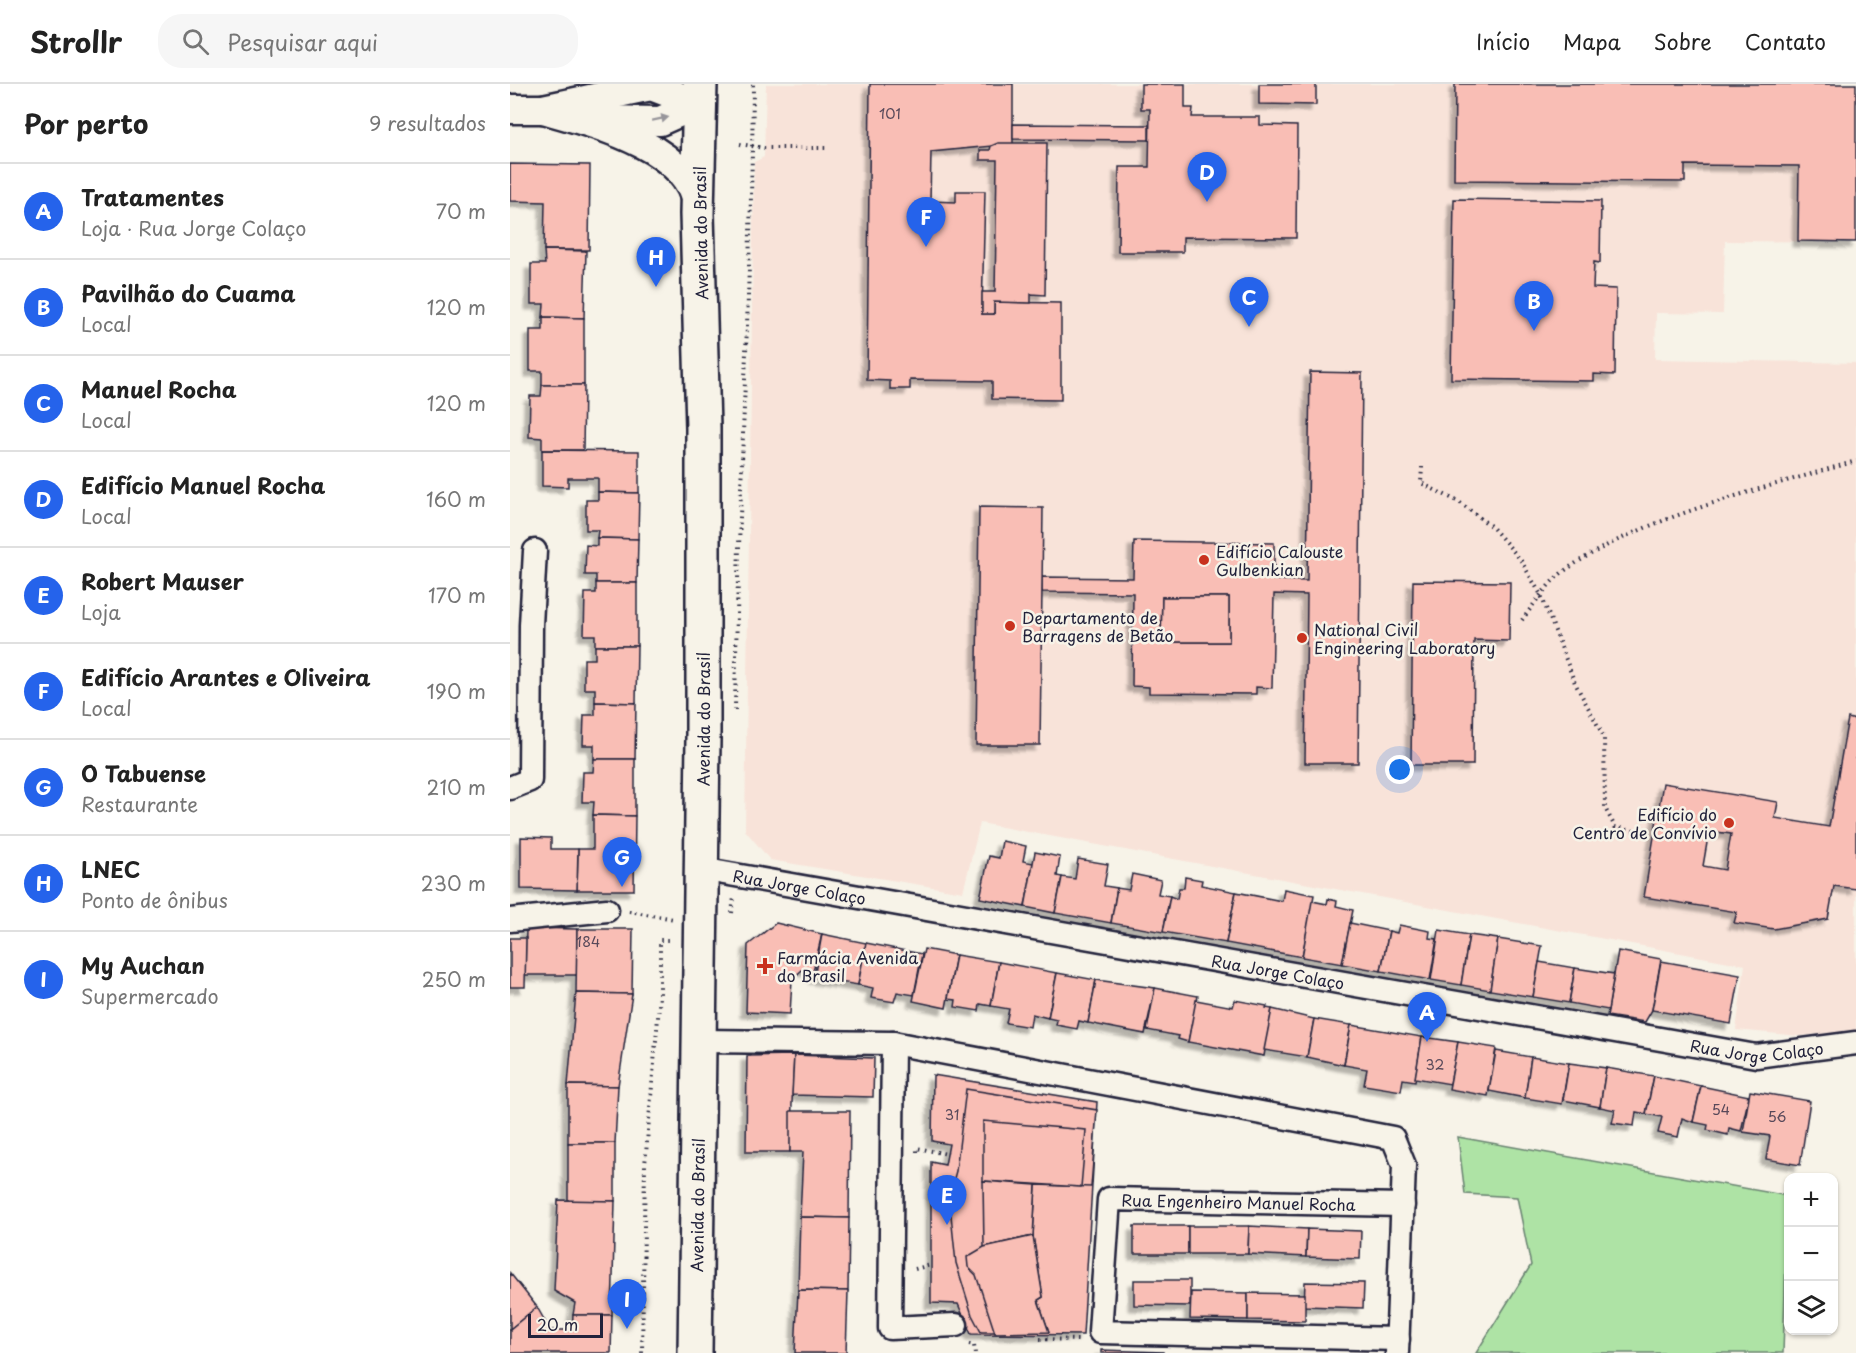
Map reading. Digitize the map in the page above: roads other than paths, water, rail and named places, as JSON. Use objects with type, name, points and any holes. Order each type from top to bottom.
[{"type":"main road","name":"Avenida do Brasil","points":[[695,1353],[703,436],[697,214],[699,94]]},
{"type":"street","points":[[510,109],[543,109],[651,86],[699,94]]},
{"type":"street","points":[[581,120],[660,121],[699,94]]},
{"type":"street","points":[[543,109],[581,120],[650,148],[674,164],[686,176],[692,187],[697,214]]},
{"type":"street","points":[[510,788],[530,780],[520,625],[535,551]]},
{"type":"street","name":"Rua Jorge Colaço","points":[[701,869],[1756,1056],[1856,1043]]},
{"type":"street","points":[[510,920],[607,910]]},
{"type":"street","name":"Rua Engenheiro Manuel Rocha","points":[[698,1041],[893,1043],[1393,1137],[1404,1165],[1403,1205],[1397,1346],[1100,1332],[1109,1200],[1403,1205]]},
{"type":"street","points":[[893,1043],[890,1328],[956,1325]]},
{"type":"place","name":"Edifício Manuel Rocha","points":[[1207,202]]},
{"type":"place","name":"Edifício Arantes e Oliveira","points":[[926,247]]},
{"type":"place","name":"LNEC","points":[[656,287]]},
{"type":"place","name":"Manuel Rocha","points":[[1249,327]]},
{"type":"place","name":"Pavilhão do Cuama","points":[[1534,331]]},
{"type":"place","name":"Edifício Calouste Gulbenkian","points":[[1204,560]]},
{"type":"place","name":"Departamento de Barragens de Betão","points":[[1010,626]]},
{"type":"place","name":"National Civil Engineering Laboratory","points":[[1302,638]]},
{"type":"place","name":"Edifício do Centro de Convívio","points":[[1729,823]]},
{"type":"place","name":"O Tabuense","points":[[622,887]]},
{"type":"place","name":"Farmácia Avenida do Brasil","points":[[765,966]]},
{"type":"place","name":"Tratamentes","points":[[1427,1042]]},
{"type":"place","name":"Robert Mauser","points":[[947,1225]]},
{"type":"place","name":"My Auchan","points":[[627,1329]]}]
